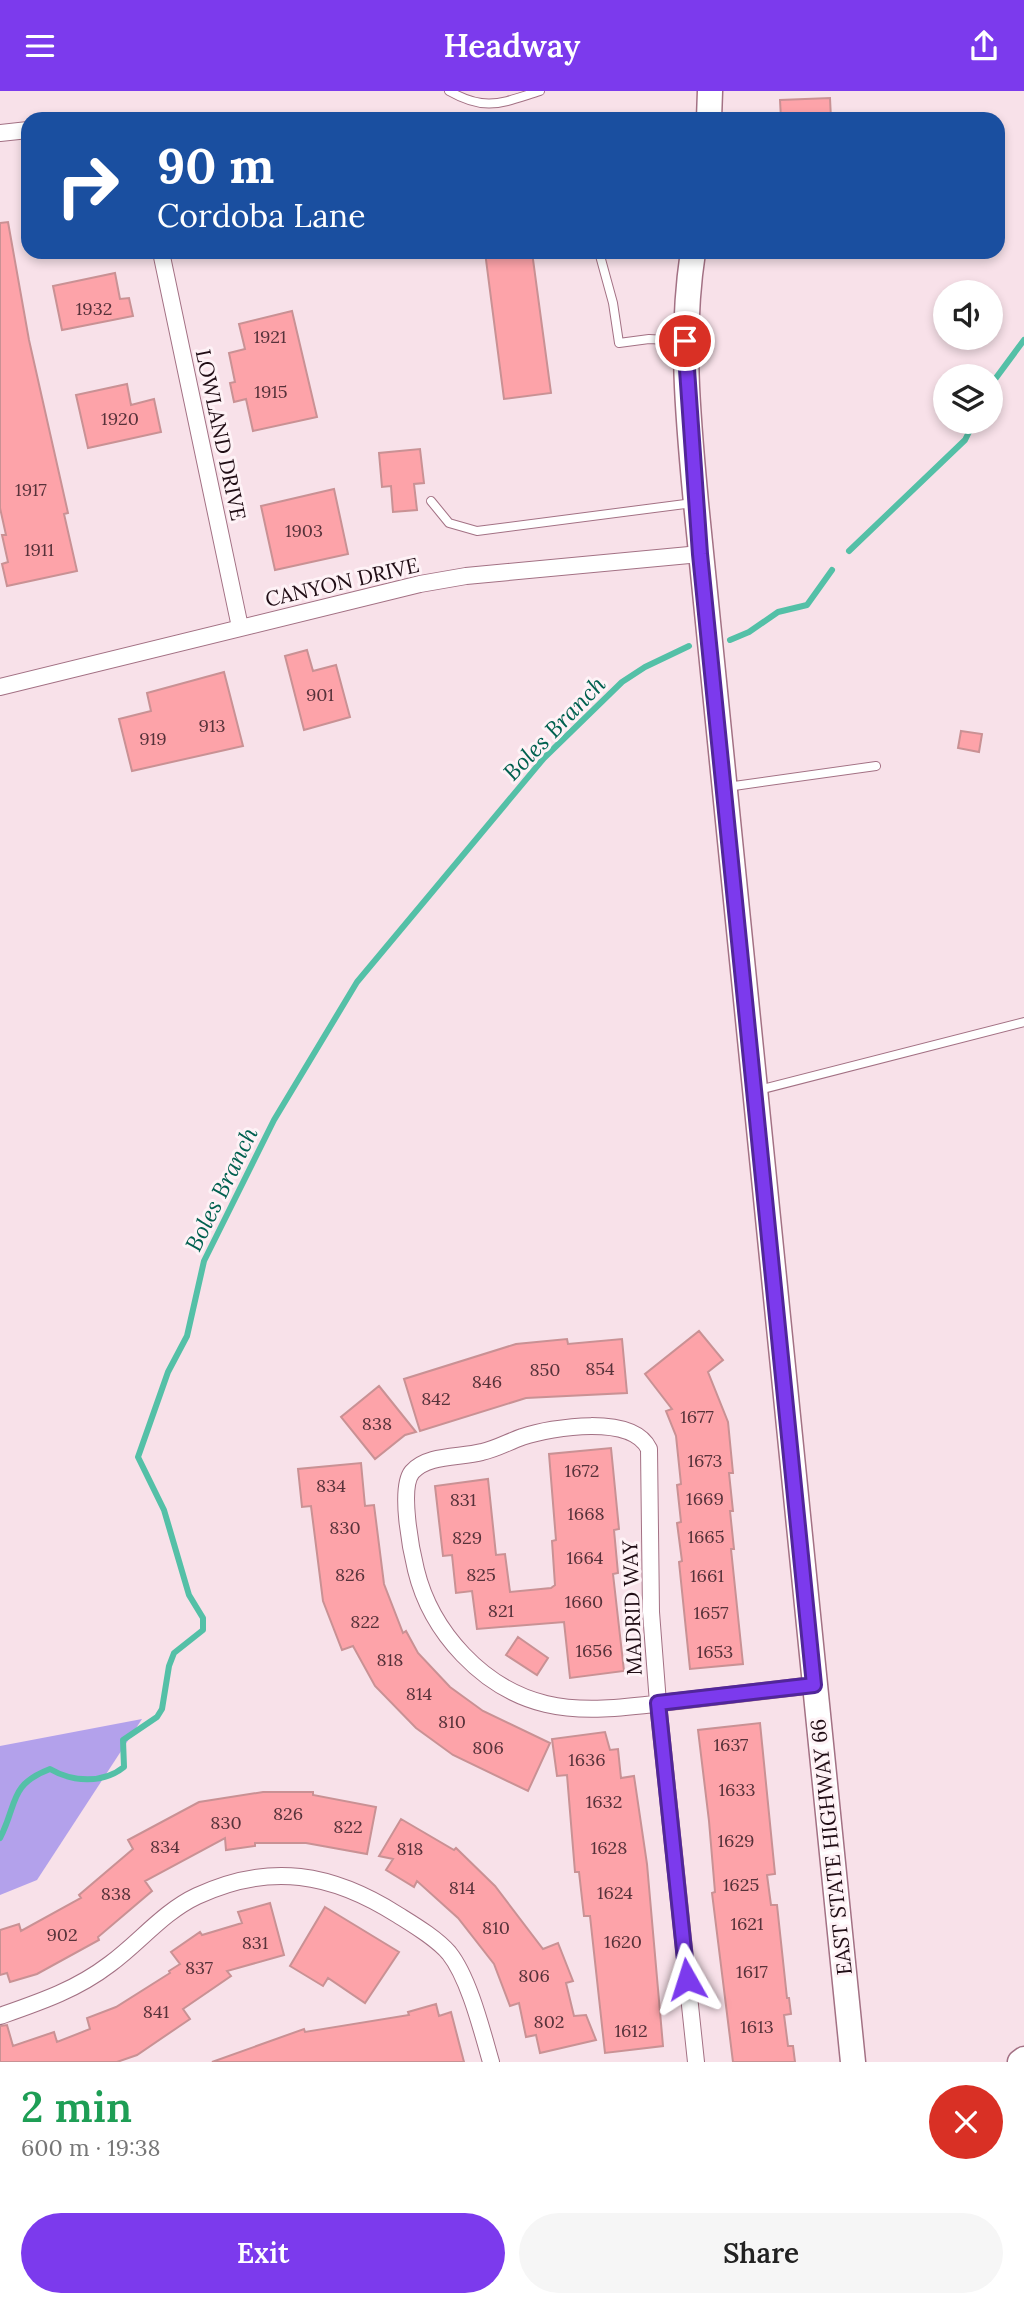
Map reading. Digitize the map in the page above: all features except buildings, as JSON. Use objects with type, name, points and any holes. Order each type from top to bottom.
[{"type":"main road","points":[[709,112],[710,91]]},
{"type":"main road","name":"EAST STATE HIGHWAY 66","points":[[692,259],[685,341],[700,554],[853,2062]]},
{"type":"street","points":[[0,133],[21,131]]},
{"type":"street","name":"LOWLAND DRIVE","points":[[161,259],[240,627]]},
{"type":"street","name":"CANYON DRIVE","points":[[0,687],[376,593],[466,576],[700,554]]},
{"type":"street","name":"MADRID WAY","points":[[658,1703],[604,1708],[548,1705],[506,1688],[460,1653],[429,1607],[418,1581],[406,1497],[411,1473],[421,1464],[434,1460],[484,1452],[523,1437],[558,1429],[620,1427],[645,1439],[651,1457],[651,1612],[658,1703],[696,2062]]},
{"type":"street","points":[[658,1703],[814,1685]]},
{"type":"street","points":[[0,2016],[64,1994],[110,1964],[167,1914],[197,1896],[243,1879],[300,1875],[364,1893],[411,1923],[449,1954],[476,2009],[491,2062]]},
{"type":"lane","points":[[449,91],[479,105],[499,103],[540,91]]},
{"type":"lane","points":[[601,259],[613,303],[619,343],[649,339],[685,341]]},
{"type":"lane","points":[[430,501],[449,523],[477,531],[696,503]]},
{"type":"lane","points":[[724,787],[876,766]]},
{"type":"lane","points":[[753,1091],[1024,1022]]},
{"type":"shaded area","points":[[142,1719],[37,1880],[0,1895],[0,1746]]},
{"type":"waterway","name":"Boles Branch","points":[[1003,368],[1024,340]]},
{"type":"waterway","name":"Boles Branch","points":[[849,551],[965,440],[968,434]]},
{"type":"waterway","name":"Boles Branch","points":[[730,640],[749,632],[778,612],[807,605],[832,570]]},
{"type":"waterway","name":"Boles Branch","points":[[0,1838],[20,1789],[37,1775],[50,1769],[68,1777],[97,1779],[116,1773],[124,1767],[123,1740],[157,1717],[162,1709],[169,1666],[174,1653],[203,1630],[203,1618],[189,1595],[164,1510],[138,1457],[168,1372],[187,1336],[204,1261],[274,1120],[357,982],[544,758],[622,682],[645,667],[689,646]]},
{"type":"route","points":[[685,341],[686,391],[700,554],[814,1685],[658,1703],[687,1979]]}]
